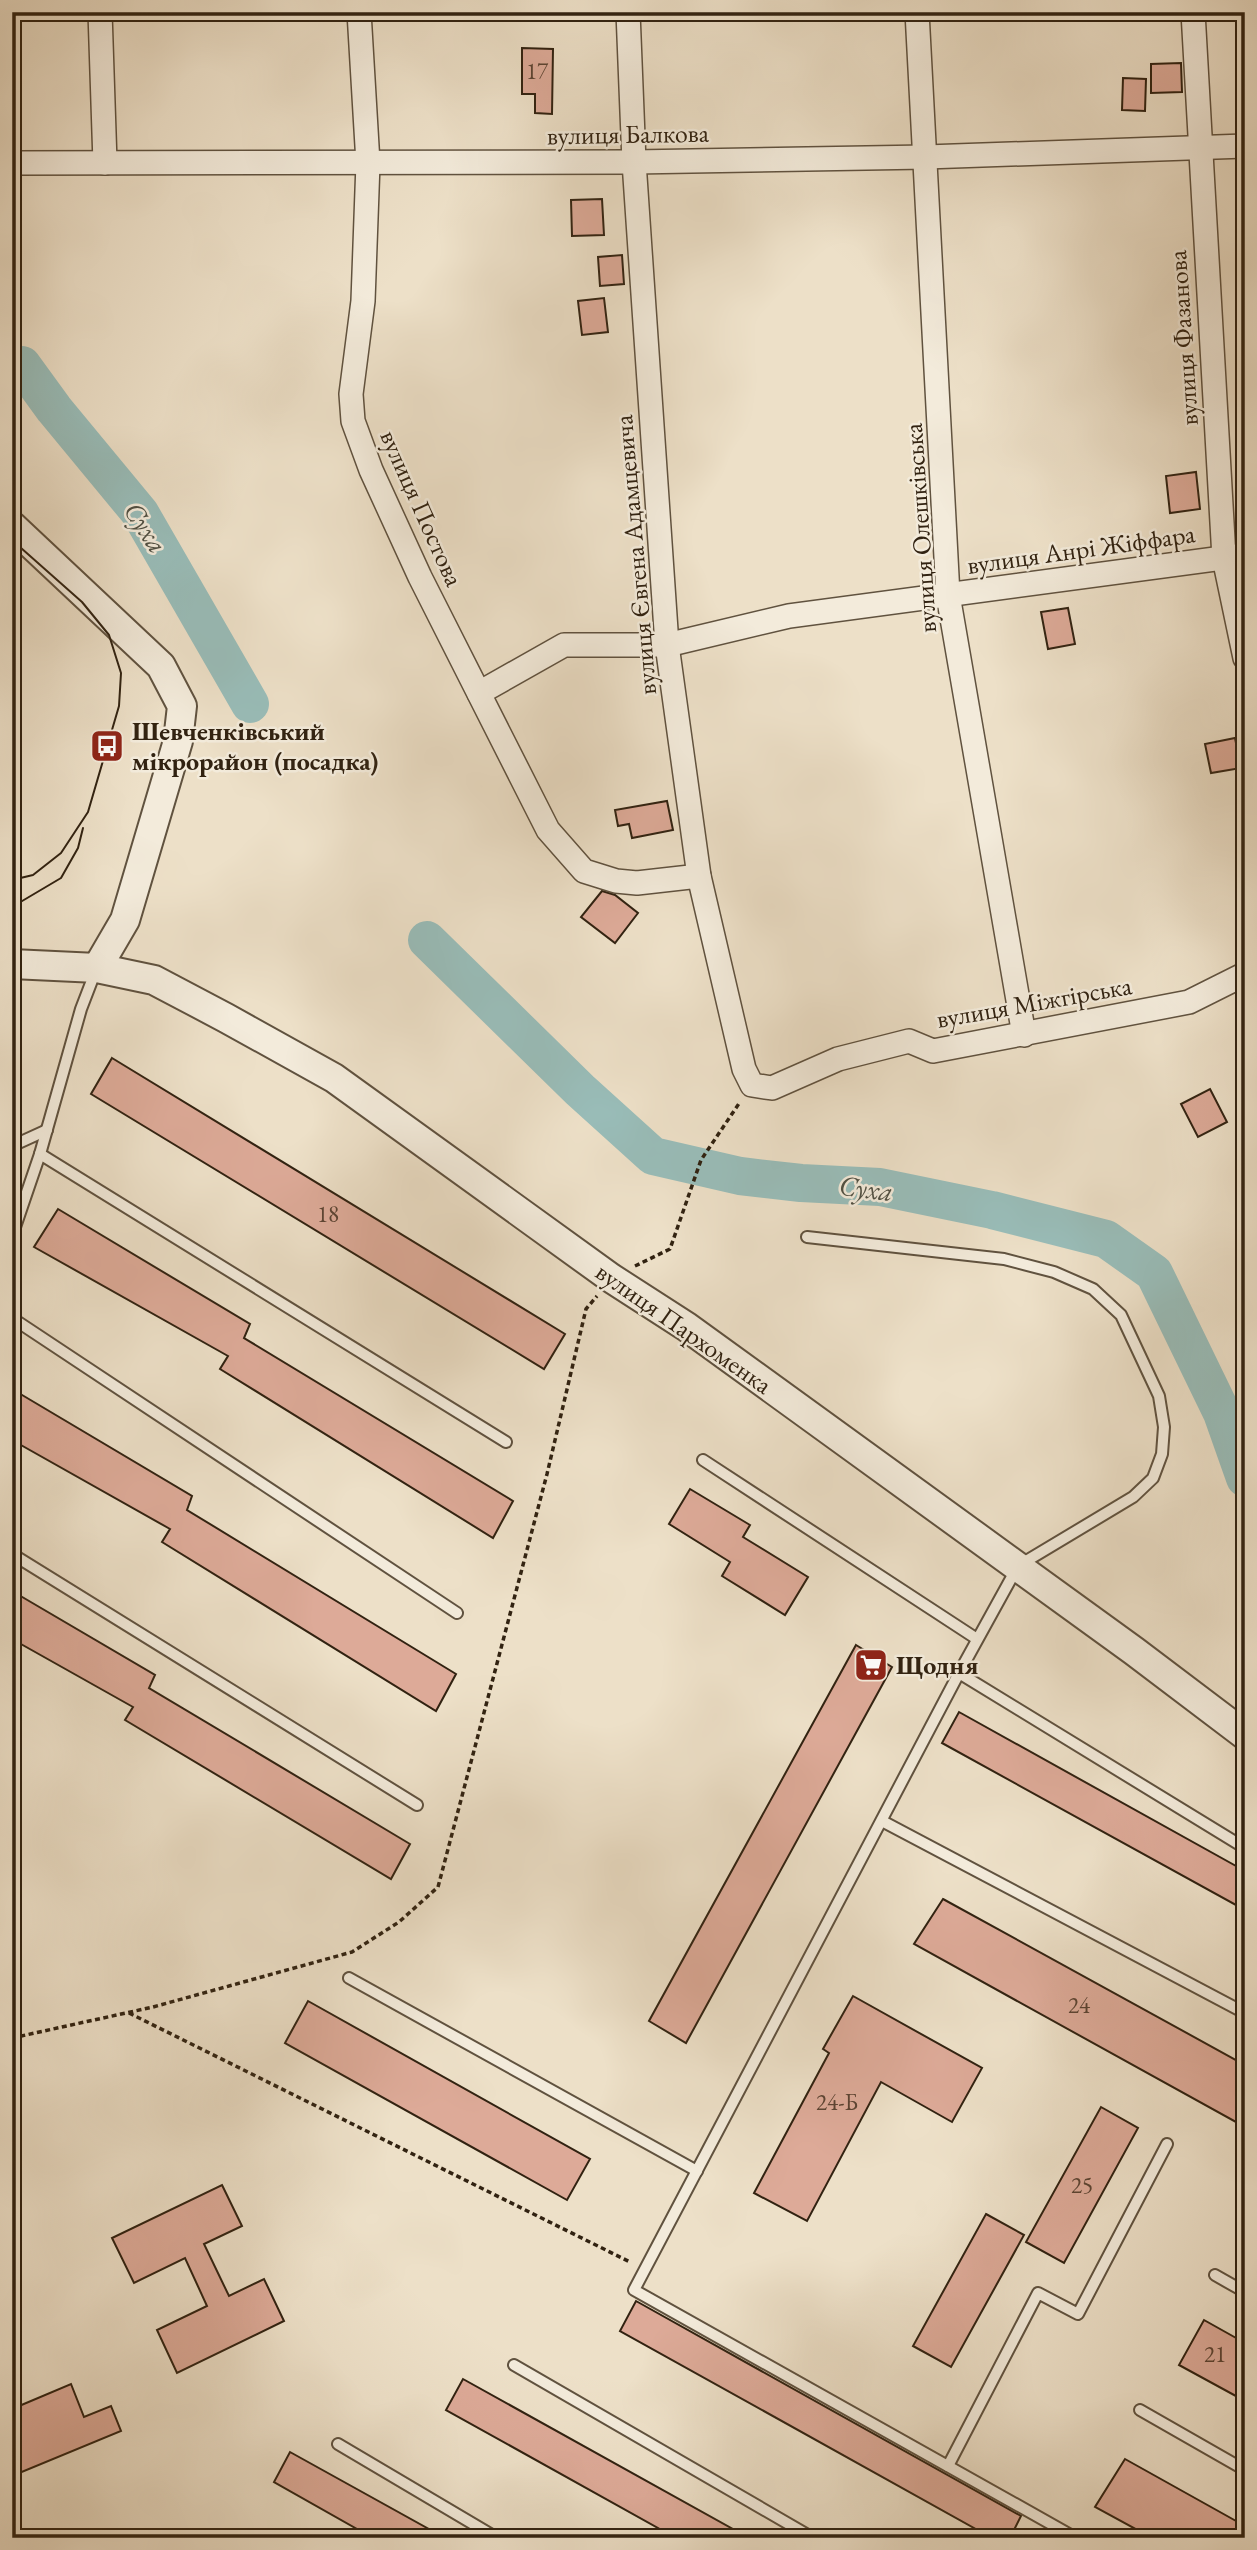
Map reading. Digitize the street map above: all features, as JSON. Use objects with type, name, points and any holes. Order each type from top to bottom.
[{"type":"street","points":[[100,12],[105,163]]},
{"type":"street","name":"вулиця Постова","points":[[359,12],[368,163],[363,301],[351,394],[353,421],[371,470],[420,577],[548,830],[584,871],[616,881],[637,883],[699,876]]},
{"type":"street","name":"вулиця Євгена Адамцевича","points":[[628,12],[634,162],[667,645],[699,876],[744,1069],[752,1084]]},
{"type":"street","name":"вулиця Олешківська","points":[[917,12],[948,595],[1024,1035]]},
{"type":"street","name":"вулиця Фазанова","points":[[1193,12],[1199,146],[1245,658]]},
{"type":"street","name":"вулиця Балкова","points":[[12,163],[634,162],[926,157],[1245,146]]},
{"type":"street","points":[[12,526],[161,666],[182,706],[178,741],[125,920],[97,968]]},
{"type":"street","name":"вулиця Анрі Жіффара","points":[[479,693],[564,645],[667,645],[789,616],[1235,556]]},
{"type":"street","name":"вулиця Пархоменка","points":[[12,964],[97,968],[154,980],[334,1078],[611,1278],[687,1327],[1018,1566],[1245,1735]]},
{"type":"street","name":"вулиця Міжгірська","points":[[752,1084],[772,1088],[838,1059],[909,1041],[933,1051],[1189,1002],[1245,974]]},
{"type":"lane","points":[[12,1236],[40,1154],[81,1009],[97,968]]},
{"type":"lane","points":[[12,1146],[47,1130]]},
{"type":"lane","points":[[40,1154],[506,1442]]},
{"type":"lane","points":[[807,1237],[1004,1259],[1054,1272],[1094,1289],[1121,1315],[1159,1396],[1164,1427],[1162,1454],[1153,1478],[1133,1497],[1018,1566],[634,2290],[1076,2538]]},
{"type":"lane","points":[[12,1318],[457,1613]]},
{"type":"lane","points":[[703,1460],[977,1639]]},
{"type":"lane","points":[[12,1554],[417,1805]]},
{"type":"lane","points":[[959,1673],[1245,1849]]},
{"type":"lane","points":[[882,1821],[1245,2014]]},
{"type":"lane","points":[[349,1978],[697,2171]]},
{"type":"lane","points":[[948,2466],[1038,2293],[1079,2314],[1167,2144]]},
{"type":"lane","points":[[1214,2275],[1245,2292]]},
{"type":"lane","points":[[514,2365],[813,2538]]},
{"type":"lane","points":[[1140,2410],[1245,2470]]},
{"type":"lane","points":[[338,2444],[497,2538]]},
{"type":"path","points":[[12,2038],[127,2012],[352,1952],[399,1922],[438,1887],[547,1474],[586,1309],[611,1278],[670,1249],[701,1160],[752,1084]]},
{"type":"path","points":[[127,2012],[645,2269]]},
{"type":"building","points":[[522,48],[553,49],[552,114],[535,113],[535,94],[522,94]]},
{"type":"building","points":[[1181,63],[1182,92],[1151,93],[1151,64]]},
{"type":"building","points":[[1123,78],[1146,79],[1145,111],[1122,110]]},
{"type":"building","points":[[602,199],[604,235],[572,236],[571,200]]},
{"type":"building","points":[[622,255],[624,284],[600,286],[598,257]]},
{"type":"building","points":[[604,298],[608,332],[582,335],[578,301]]},
{"type":"building","points":[[1196,472],[1200,509],[1170,513],[1166,476]]},
{"type":"building","points":[[1068,608],[1075,644],[1048,649],[1041,612]]},
{"type":"building","points":[[1235,738],[1241,768],[1211,773],[1205,744]]},
{"type":"building","points":[[667,801],[673,830],[632,838],[629,824],[618,826],[615,810]]},
{"type":"building","points":[[602,891],[615,895],[638,913],[615,943],[581,917]]},
{"type":"building","points":[[112,1058],[565,1334],[544,1369],[91,1094]]},
{"type":"building","points":[[1210,1089],[1227,1122],[1198,1137],[1181,1104]]},
{"type":"building","points":[[58,1209],[250,1324],[244,1338],[513,1501],[493,1538],[220,1369],[228,1356],[34,1247]]},
{"type":"building","points":[[12,1389],[192,1496],[187,1510],[456,1674],[436,1711],[162,1542],[170,1529],[12,1440]]},
{"type":"building","points":[[690,1489],[750,1525],[743,1537],[808,1577],[785,1615],[722,1576],[730,1562],[669,1524]]},
{"type":"building","points":[[12,1591],[155,1675],[149,1688],[410,1844],[391,1879],[125,1720],[133,1707],[12,1639]]},
{"type":"building","points":[[856,1645],[892,1667],[686,2043],[649,2021]]},
{"type":"building","points":[[959,1712],[1245,1871],[1245,1910],[942,1743]]},
{"type":"building","points":[[943,1899],[1245,2065],[1245,2127],[914,1944]]},
{"type":"building","points":[[853,1996],[982,2068],[952,2122],[881,2082],[807,2221],[754,2193],[829,2053],[823,2049]]},
{"type":"building","points":[[308,2001],[590,2159],[567,2200],[285,2043]]},
{"type":"building","points":[[1101,2107],[1138,2128],[1064,2263],[1026,2242]]},
{"type":"building","points":[[222,2185],[242,2226],[204,2244],[229,2296],[264,2279],[284,2321],[177,2373],[157,2330],[207,2306],[185,2258],[134,2283],[112,2238]]},
{"type":"building","points":[[986,2214],[1024,2235],[951,2367],[913,2346]]},
{"type":"building","points":[[636,2301],[1021,2516],[1010,2538],[992,2538],[620,2331]]},
{"type":"building","points":[[1204,2320],[1245,2343],[1245,2401],[1179,2365]]},
{"type":"building","points":[[463,2379],[749,2538],[676,2538],[446,2410]]},
{"type":"building","points":[[71,2384],[84,2417],[111,2406],[121,2431],[12,2476],[12,2409]]},
{"type":"building","points":[[290,2452],[445,2538],[373,2538],[274,2482]]},
{"type":"building","points":[[1125,2459],[1245,2526],[1245,2538],[1152,2538],[1095,2507]]},
{"type":"waterway","name":"Суха","points":[[22,365],[54,409],[140,513],[250,704]]},
{"type":"waterway","name":"Суха","points":[[427,940],[580,1090],[653,1156],[740,1176],[801,1183],[880,1187],[992,1210],[1106,1239],[1154,1273],[1222,1413],[1245,1478]]},
{"type":"tram line","points":[[12,540],[82,602],[109,635],[121,673],[119,706],[88,812],[61,853],[33,875],[12,880]]},
{"type":"tram line","points":[[12,907],[61,878],[78,848],[83,828]]},
{"type":"place","name":"Шевченківський мікрорайон (посадка)","points":[[107,746]]},
{"type":"place","name":"Щодня","points":[[871,1665]]}]
